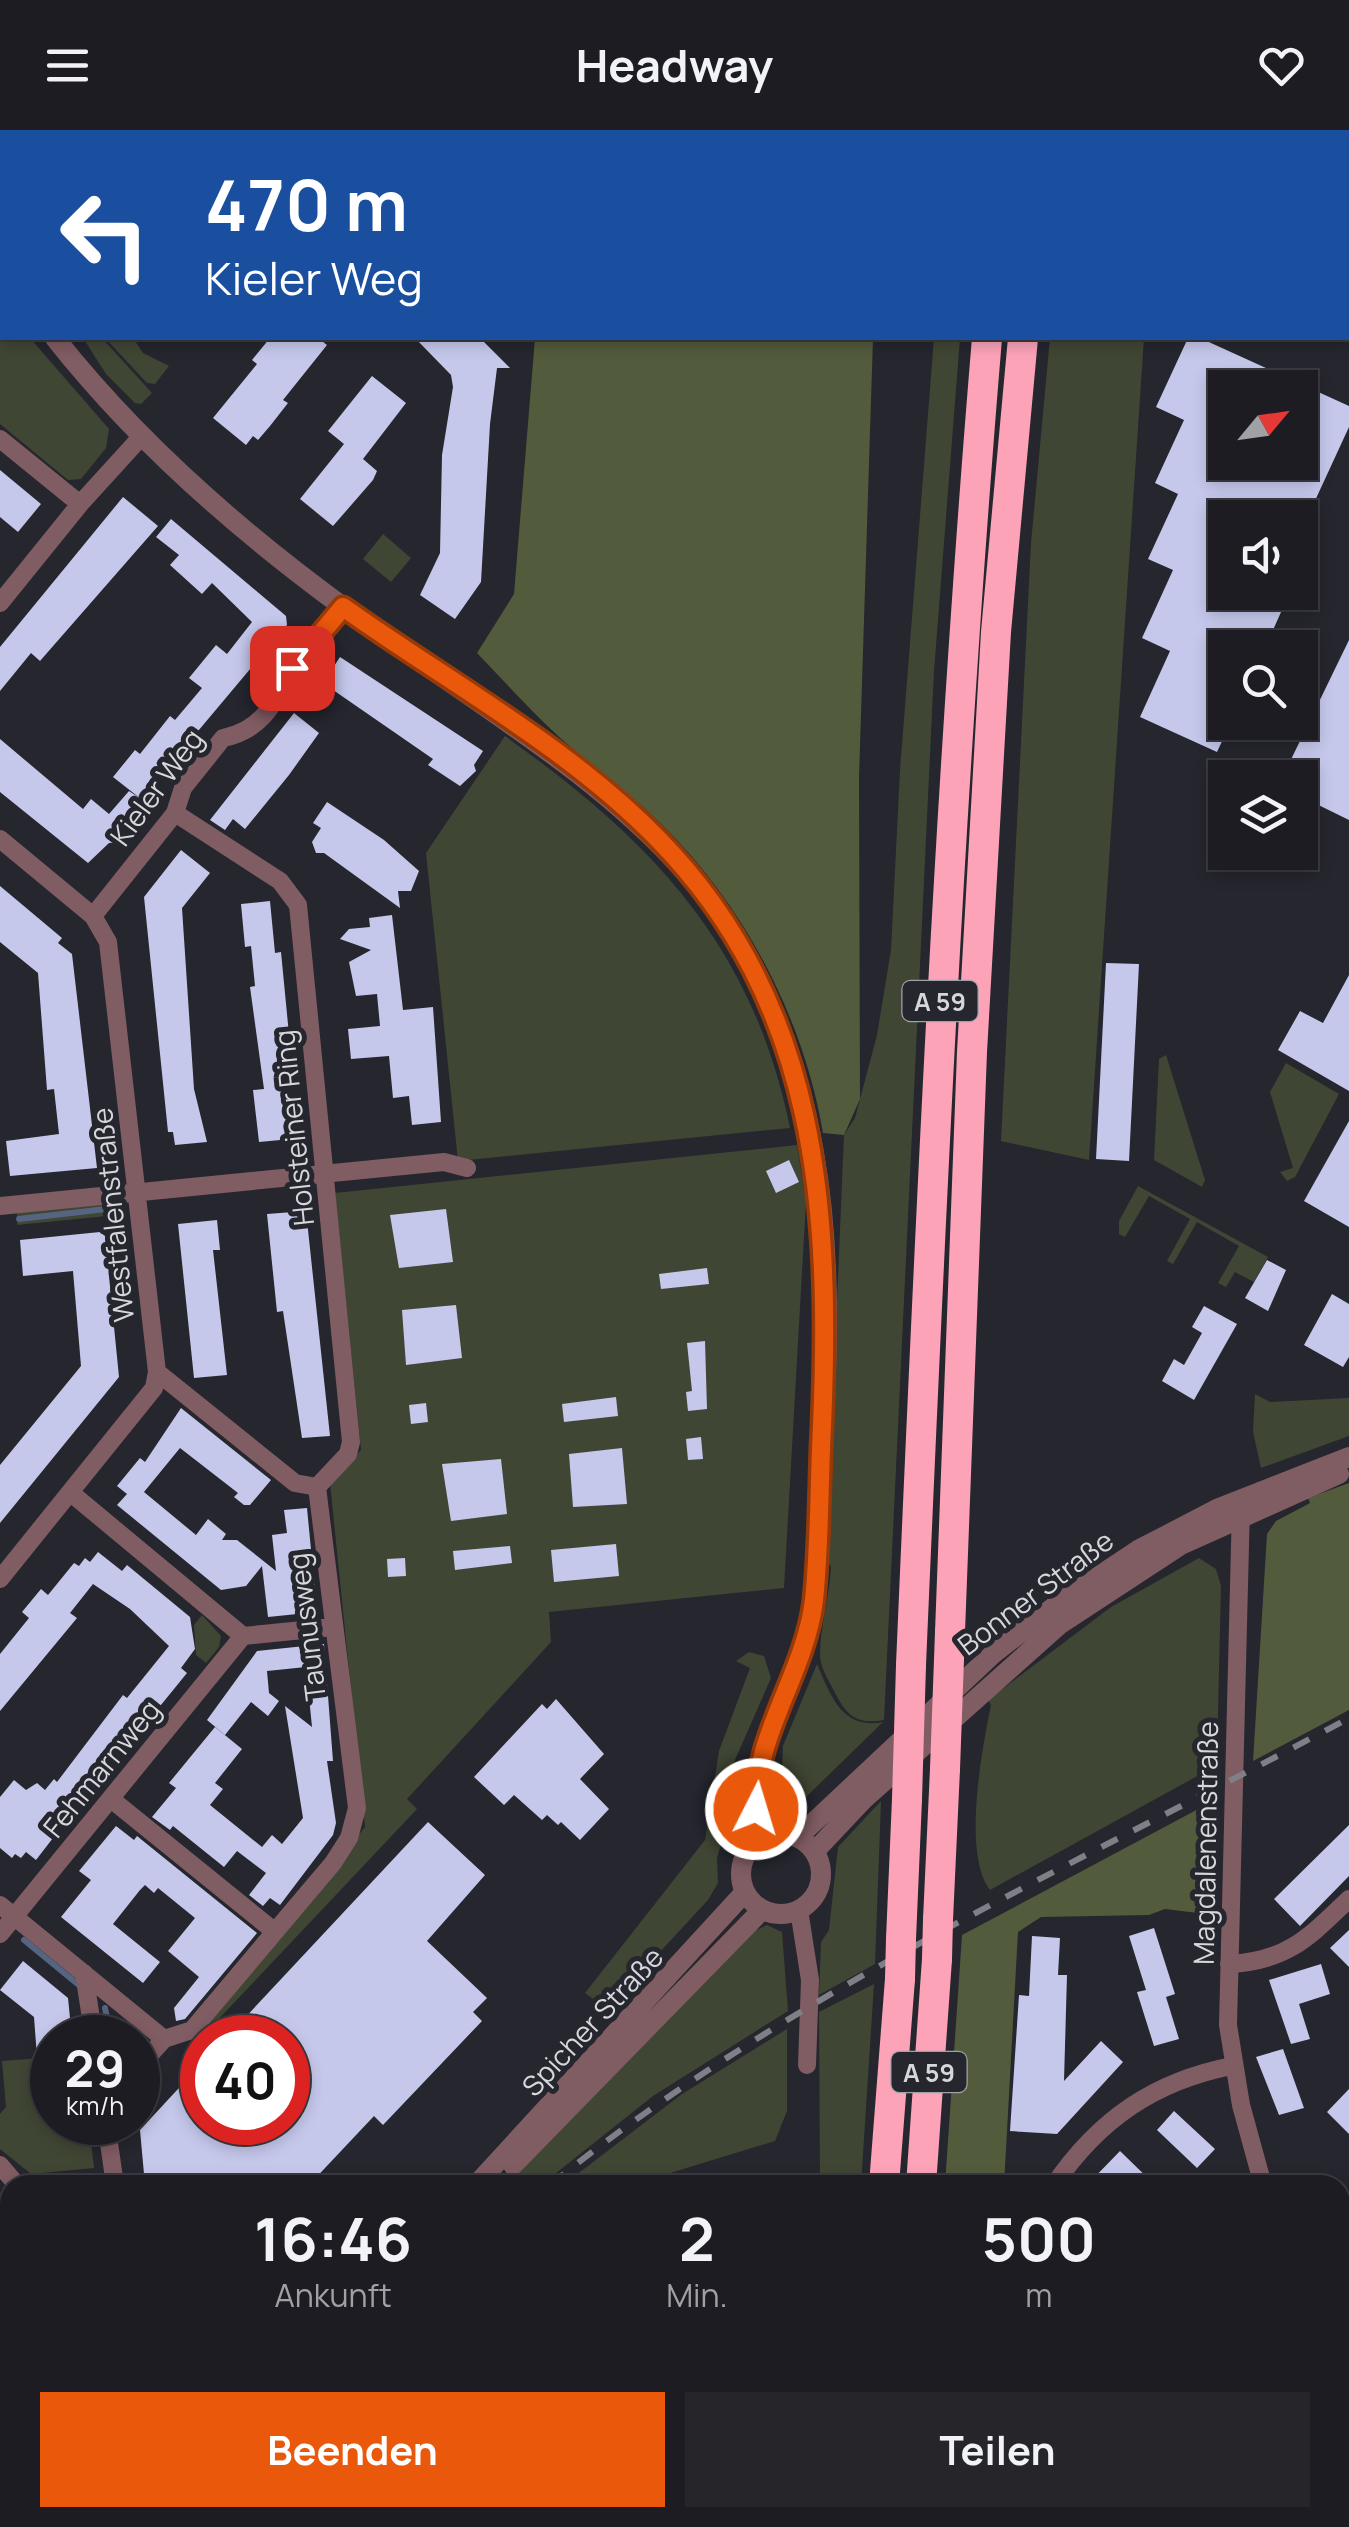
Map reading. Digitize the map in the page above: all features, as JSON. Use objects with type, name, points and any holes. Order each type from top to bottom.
[{"type":"highway","name":"A 59","points":[[885,2175],[900,1979],[938,1034],[963,625],[987,340]]},
{"type":"highway","name":"A 59","points":[[922,2175],[946,1770],[985,823],[996,632],[1023,340]]},
{"type":"street","points":[[56,340],[142,437],[239,525],[343,607],[565,760],[661,841],[735,940],[789,1049],[819,1180],[826,1317],[814,1600],[806,1638],[764,1742],[755,1779],[756,1809],[764,1837]]},
{"type":"street","points":[[0,603],[80,504],[142,437]]},
{"type":"street","points":[[0,439],[80,504]]},
{"type":"street","name":"Kieler Weg","points":[[94,916],[176,813],[183,788],[223,738],[249,733],[286,688],[292,668],[343,607]]},
{"type":"street","name":"Holsteiner Ring","points":[[176,813],[280,881],[298,905],[351,1442],[348,1454],[317,1487]]},
{"type":"street","points":[[0,840],[94,916]]},
{"type":"street","name":"Westfalenstraße","points":[[94,916],[108,942],[156,1372]]},
{"type":"street","points":[[0,1206],[444,1162],[468,1168]]},
{"type":"street","points":[[156,1372],[295,1484],[317,1487]]},
{"type":"street","points":[[0,1579],[154,1388],[156,1372]]},
{"type":"street","name":"Bonner Straße","points":[[798,1837],[994,1653],[1064,1599],[1138,1550],[1349,1457]]},
{"type":"street","name":"Bonner Straße","points":[[814,1851],[893,1772],[1059,1626],[1241,1506],[1349,1471]]},
{"type":"street","name":"Taunusweg","points":[[160,2043],[192,2030],[334,1863],[349,1838],[357,1808],[317,1487]]},
{"type":"street","points":[[72,1493],[243,1636],[333,1627]]},
{"type":"street","name":"Magdalenenstraße","points":[[1241,1506],[1228,2025],[1232,2066],[1260,2175]]},
{"type":"street","name":"Fehmarnweg","points":[[0,1934],[7,1911],[111,1799],[243,1636]]},
{"type":"street","points":[[111,1799],[274,1932]]},
{"type":"street","points":[[781,1833],[798,1837],[814,1851],[822,1869],[819,1889],[799,1910],[780,1914],[762,1910],[745,1892],[740,1874],[744,1856],[764,1837],[781,1833]]},
{"type":"street","name":"Spicher Straße","points":[[485,2175],[745,1892]]},
{"type":"street","points":[[1230,1964],[1254,1962],[1296,1948],[1349,1899]]},
{"type":"street","name":"Spicher Straße","points":[[505,2175],[762,1910]]},
{"type":"street","points":[[799,1910],[810,1980],[807,2065]]},
{"type":"street","points":[[7,1911],[164,2039]]},
{"type":"street","points":[[84,1974],[90,2015]]},
{"type":"street","points":[[1062,2175],[1089,2140],[1132,2102],[1175,2079],[1232,2066]]},
{"type":"street","points":[[107,2145],[109,2175]]},
{"type":"green space","points":[[0,340],[32,340],[109,429],[106,448],[81,479],[68,480],[0,424]]},
{"type":"green space","points":[[84,340],[104,340],[152,393],[141,404],[135,403],[106,374]]},
{"type":"green space","points":[[107,340],[134,340],[143,353],[169,366],[155,384],[147,383]]},
{"type":"green space","points":[[535,340],[873,340],[859,777],[860,1099],[844,1135],[823,1133],[814,1091],[786,1007],[720,891],[662,825],[557,735],[477,653],[514,594]]},
{"type":"green space","points":[[934,340],[960,340],[934,671],[884,1720],[864,1721],[850,1714],[840,1702],[822,1667],[820,1644],[831,1566],[826,1562],[844,1135],[855,1118],[877,1035],[891,950],[900,770]]},
{"type":"green space","points":[[1050,340],[1144,340],[1089,1160],[1001,1141],[1031,543]]},
{"type":"green space","points":[[383,534],[411,558],[391,582],[363,559]]},
{"type":"green space","points":[[505,736],[606,816],[689,903],[722,951],[751,1004],[773,1063],[790,1128],[458,1161],[426,853]]},
{"type":"green space","points":[[1166,1055],[1205,1180],[1202,1187],[1154,1160],[1159,1059]]},
{"type":"green space","points":[[1286,1063],[1339,1094],[1295,1177],[1287,1181],[1280,1172],[1293,1168],[1270,1092]]},
{"type":"green space","points":[[797,1145],[806,1202],[784,1588],[549,1612],[551,1642],[407,1799],[417,1809],[222,2015],[214,2015],[365,1827],[330,1483],[361,1450],[335,1193]]},
{"type":"green space","points":[[1138,1186],[1268,1257],[1254,1282],[1235,1272],[1226,1287],[1218,1283],[1239,1246],[1197,1222],[1173,1264],[1167,1261],[1190,1219],[1149,1196],[1125,1237],[1119,1234],[1119,1221]]},
{"type":"green space","points":[[116,1203],[117,1215],[17,1225],[17,1213]]},
{"type":"green space","points":[[1255,1394],[1270,1402],[1349,1398],[1349,1436],[1261,1468],[1253,1432]]},
{"type":"green space","points":[[1349,1483],[1349,1710],[1253,1761],[1267,1534],[1276,1521],[1310,1503],[1308,1498]]},
{"type":"green space","points":[[1199,1558],[1216,1569],[1221,1586],[1217,1754],[1198,1763],[1201,1774],[990,1890],[977,1852],[976,1827],[979,1773],[991,1705],[988,1700],[1111,1607]]},
{"type":"green space","points":[[202,1615],[221,1636],[219,1647],[206,1663],[196,1655],[194,1625]]},
{"type":"green space","points":[[749,1652],[764,1656],[771,1678],[735,1760],[731,1810],[717,1858],[718,1883],[708,1900],[607,2009],[585,1993],[705,1840],[719,1751],[750,1668],[736,1661]]},
{"type":"green space","points":[[817,1664],[833,1699],[848,1716],[857,1721],[883,1722],[805,1798],[791,1800],[781,1793],[783,1746]]},
{"type":"green space","points":[[1217,1799],[1214,1915],[1165,1909],[1149,1915],[1041,1917],[1018,1932],[1005,2175],[946,2175],[962,1935]]},
{"type":"green space","points":[[881,1801],[875,1964],[819,1995],[821,1942],[829,1930],[838,1847]]},
{"type":"green space","points":[[767,1925],[782,1932],[788,2011],[653,2096],[554,2175],[514,2175],[648,2032],[752,1932]]},
{"type":"green space","points":[[874,1984],[862,2175],[820,2175],[819,2012]]},
{"type":"green space","points":[[787,2029],[787,2111],[775,2141],[664,2175],[576,2175],[682,2094]]},
{"type":"green space","points":[[30,2059],[30,2145],[91,2145],[94,2168],[31,2174],[0,2149],[0,2114],[6,2107],[2,2061]]},
{"type":"building","points":[[268,340],[321,340],[327,345],[283,400],[288,403],[270,426],[258,440],[253,436],[246,445],[213,418],[257,364],[252,360]]},
{"type":"building","points":[[417,340],[482,340],[510,368],[497,368],[481,582],[455,619],[420,595],[440,553],[442,455],[453,387],[451,375]]},
{"type":"building","points":[[1187,340],[1204,340],[1270,370],[1208,370],[1208,480],[1318,480],[1318,392],[1349,406],[1349,427],[1315,500],[1208,500],[1208,610],[1282,610],[1273,630],[1208,630],[1208,740],[1223,740],[1217,752],[1140,717],[1170,651],[1142,638],[1173,570],[1148,559],[1178,494],[1155,483],[1184,420],[1156,407]]},
{"type":"building","points":[[372,376],[406,403],[363,459],[377,471],[373,480],[333,526],[300,499],[344,444],[328,431]]},
{"type":"building","points":[[0,470],[41,504],[18,532],[0,517]]},
{"type":"building","points":[[123,497],[158,526],[40,661],[31,653],[0,691],[0,647]]},
{"type":"building","points":[[171,519],[286,616],[287,625],[141,799],[113,777],[135,750],[140,754],[170,716],[175,720],[202,688],[189,678],[216,645],[227,654],[252,622],[212,583],[202,594],[170,565],[179,555],[156,537]]},
{"type":"building","points":[[1349,640],[1349,820],[1318,805],[1318,760],[1291,760],[1300,740],[1318,740],[1318,704]]},
{"type":"building","points":[[340,657],[483,751],[474,765],[476,771],[460,786],[428,765],[433,759],[323,683]]},
{"type":"building","points":[[294,713],[319,733],[289,775],[245,829],[233,819],[225,830],[210,820]]},
{"type":"building","points":[[0,739],[83,809],[91,799],[109,814],[129,791],[144,801],[121,829],[126,833],[119,842],[109,843],[88,863],[0,792]]},
{"type":"building","points":[[327,802],[384,840],[419,871],[411,891],[398,891],[400,908],[324,853],[316,853],[312,842],[321,828],[313,823]]},
{"type":"building","points":[[181,850],[210,873],[182,908],[194,1089],[207,1142],[175,1145],[173,1132],[168,1132],[144,897]]},
{"type":"building","points":[[0,886],[62,938],[58,943],[72,954],[97,1168],[10,1176],[6,1141],[59,1134],[54,1089],[47,1090],[38,973],[0,942]]},
{"type":"building","points":[[270,901],[275,953],[281,952],[294,1086],[286,1087],[291,1139],[259,1142],[253,1090],[264,1089],[250,987],[255,986],[251,946],[245,947],[241,904]]},
{"type":"building","points":[[392,915],[403,1010],[433,1007],[441,1122],[412,1125],[409,1096],[393,1098],[389,1056],[351,1059],[348,1029],[380,1026],[377,994],[356,996],[349,962],[371,950],[340,939],[349,929],[370,927],[369,918]]},
{"type":"building","points":[[1106,963],[1139,964],[1129,1161],[1096,1159]]},
{"type":"building","points":[[1349,975],[1349,1091],[1278,1050],[1300,1011],[1323,1023]]},
{"type":"building","points":[[1349,1121],[1349,1227],[1304,1201]]},
{"type":"building","points":[[789,1160],[799,1182],[776,1193],[766,1171]]},
{"type":"building","points":[[446,1209],[453,1262],[399,1268],[390,1215]]},
{"type":"building","points":[[306,1211],[330,1436],[302,1438],[283,1311],[277,1312],[267,1214]]},
{"type":"building","points":[[217,1220],[220,1250],[213,1250],[227,1375],[194,1378],[178,1224]]},
{"type":"building","points":[[100,1232],[105,1236],[119,1377],[0,1523],[0,1465],[81,1366],[73,1271],[23,1276],[20,1240]]},
{"type":"building","points":[[1267,1260],[1286,1270],[1268,1311],[1245,1298]]},
{"type":"building","points":[[707,1268],[709,1284],[661,1289],[659,1274]]},
{"type":"building","points":[[1332,1294],[1349,1304],[1349,1357],[1343,1367],[1304,1345]]},
{"type":"building","points":[[456,1305],[462,1358],[406,1365],[402,1310]]},
{"type":"building","points":[[1204,1306],[1237,1324],[1194,1400],[1162,1381],[1174,1359],[1184,1365],[1202,1333],[1192,1327]]},
{"type":"building","points":[[705,1341],[707,1409],[688,1411],[686,1392],[692,1391],[687,1343]]},
{"type":"building","points":[[616,1397],[618,1416],[564,1422],[562,1404]]},
{"type":"building","points":[[426,1403],[428,1422],[411,1424],[409,1405]]},
{"type":"building","points":[[181,1408],[271,1480],[250,1505],[244,1505],[234,1497],[238,1493],[180,1448],[144,1492],[196,1535],[208,1519],[226,1534],[222,1540],[237,1540],[276,1571],[272,1535],[287,1533],[284,1510],[307,1508],[317,1612],[268,1617],[262,1566],[246,1586],[221,1590],[117,1505],[127,1494],[117,1486],[140,1458],[145,1462]]},
{"type":"building","points":[[701,1437],[703,1459],[688,1460],[686,1439]]},
{"type":"building","points":[[622,1448],[627,1504],[573,1507],[569,1454]]},
{"type":"building","points":[[501,1459],[507,1514],[451,1521],[442,1464]]},
{"type":"building","points":[[616,1544],[619,1576],[554,1582],[551,1550]]},
{"type":"building","points":[[510,1546],[512,1563],[455,1570],[453,1551]]},
{"type":"building","points":[[98,1552],[122,1571],[127,1565],[190,1617],[195,1649],[181,1668],[187,1673],[82,1802],[78,1798],[36,1860],[26,1852],[21,1858],[15,1854],[12,1858],[0,1848],[0,1797],[14,1780],[26,1790],[37,1783],[45,1790],[54,1779],[57,1782],[123,1695],[127,1698],[169,1646],[130,1609],[93,1584],[70,1613],[77,1618],[0,1711],[0,1654],[29,1618],[22,1612],[41,1589],[48,1595],[74,1563],[79,1566],[85,1558],[90,1562]]},
{"type":"building","points":[[405,1558],[406,1576],[388,1577],[387,1559]]},
{"type":"building","points":[[324,1644],[333,1761],[327,1761],[336,1823],[333,1835],[280,1905],[270,1898],[263,1906],[249,1895],[266,1873],[237,1851],[224,1867],[173,1826],[170,1830],[152,1817],[176,1788],[169,1783],[215,1727],[242,1749],[215,1783],[223,1789],[210,1805],[262,1847],[272,1835],[282,1844],[303,1818],[285,1706],[312,1727],[306,1667],[267,1671],[269,1693],[279,1701],[268,1716],[251,1702],[225,1735],[207,1720],[257,1651]]},
{"type":"building","points":[[556,1699],[604,1754],[580,1779],[609,1809],[580,1840],[561,1822],[558,1825],[547,1815],[542,1820],[514,1795],[504,1805],[474,1777],[542,1704],[547,1709]]},
{"type":"building","points":[[428,1822],[485,1875],[427,1941],[487,1998],[473,2012],[482,2021],[383,2125],[374,2116],[318,2175],[144,2175],[141,2145],[160,2145],[160,2108],[180,2087],[180,2145],[310,2145],[310,2015],[248,2015]]},
{"type":"building","points":[[1349,1825],[1349,1876],[1300,1926],[1274,1899]]},
{"type":"building","points":[[116,1826],[134,1840],[137,1836],[257,1933],[188,2015],[180,2015],[176,2021],[174,2008],[199,1977],[168,1951],[195,1918],[158,1888],[154,1893],[145,1885],[140,1890],[113,1924],[160,1962],[143,1983],[61,1917],[91,1880],[79,1871]]},
{"type":"building","points":[[1154,1928],[1175,1994],[1166,1997],[1179,2039],[1154,2046],[1137,1992],[1146,1990],[1129,1936]]},
{"type":"building","points":[[1349,1930],[1349,1967],[1330,1948]]},
{"type":"building","points":[[1032,1936],[1060,1938],[1058,1975],[1067,1975],[1064,2081],[1101,2041],[1123,2062],[1057,2134],[1010,2131],[1019,1995],[1029,1996]]},
{"type":"building","points":[[23,1961],[68,1998],[70,2015],[31,2015],[0,1990]]},
{"type":"building","points":[[1321,1964],[1330,1994],[1299,2004],[1310,2039],[1291,2044],[1269,1980]]},
{"type":"building","points":[[1283,2049],[1304,2108],[1279,2115],[1256,2057]]},
{"type":"building","points":[[1349,2089],[1349,2134],[1327,2112]]},
{"type":"building","points":[[1174,2111],[1215,2149],[1197,2168],[1157,2130]]},
{"type":"building","points":[[1120,2151],[1145,2175],[1097,2175]]},
{"type":"waterway","points":[[19,1219],[115,1208]]},
{"type":"waterway","points":[[24,1940],[80,1986]]},
{"type":"waterway","points":[[105,2008],[106,2015]]},
{"type":"railway","points":[[563,2175],[642,2115],[837,1990],[1349,1718]]},
{"type":"route","points":[[292,668],[343,607],[585,775],[661,841],[704,894],[754,972],[789,1049],[819,1180],[826,1298],[824,1388],[814,1600],[791,1682],[764,1742],[755,1779],[756,1809]]}]
